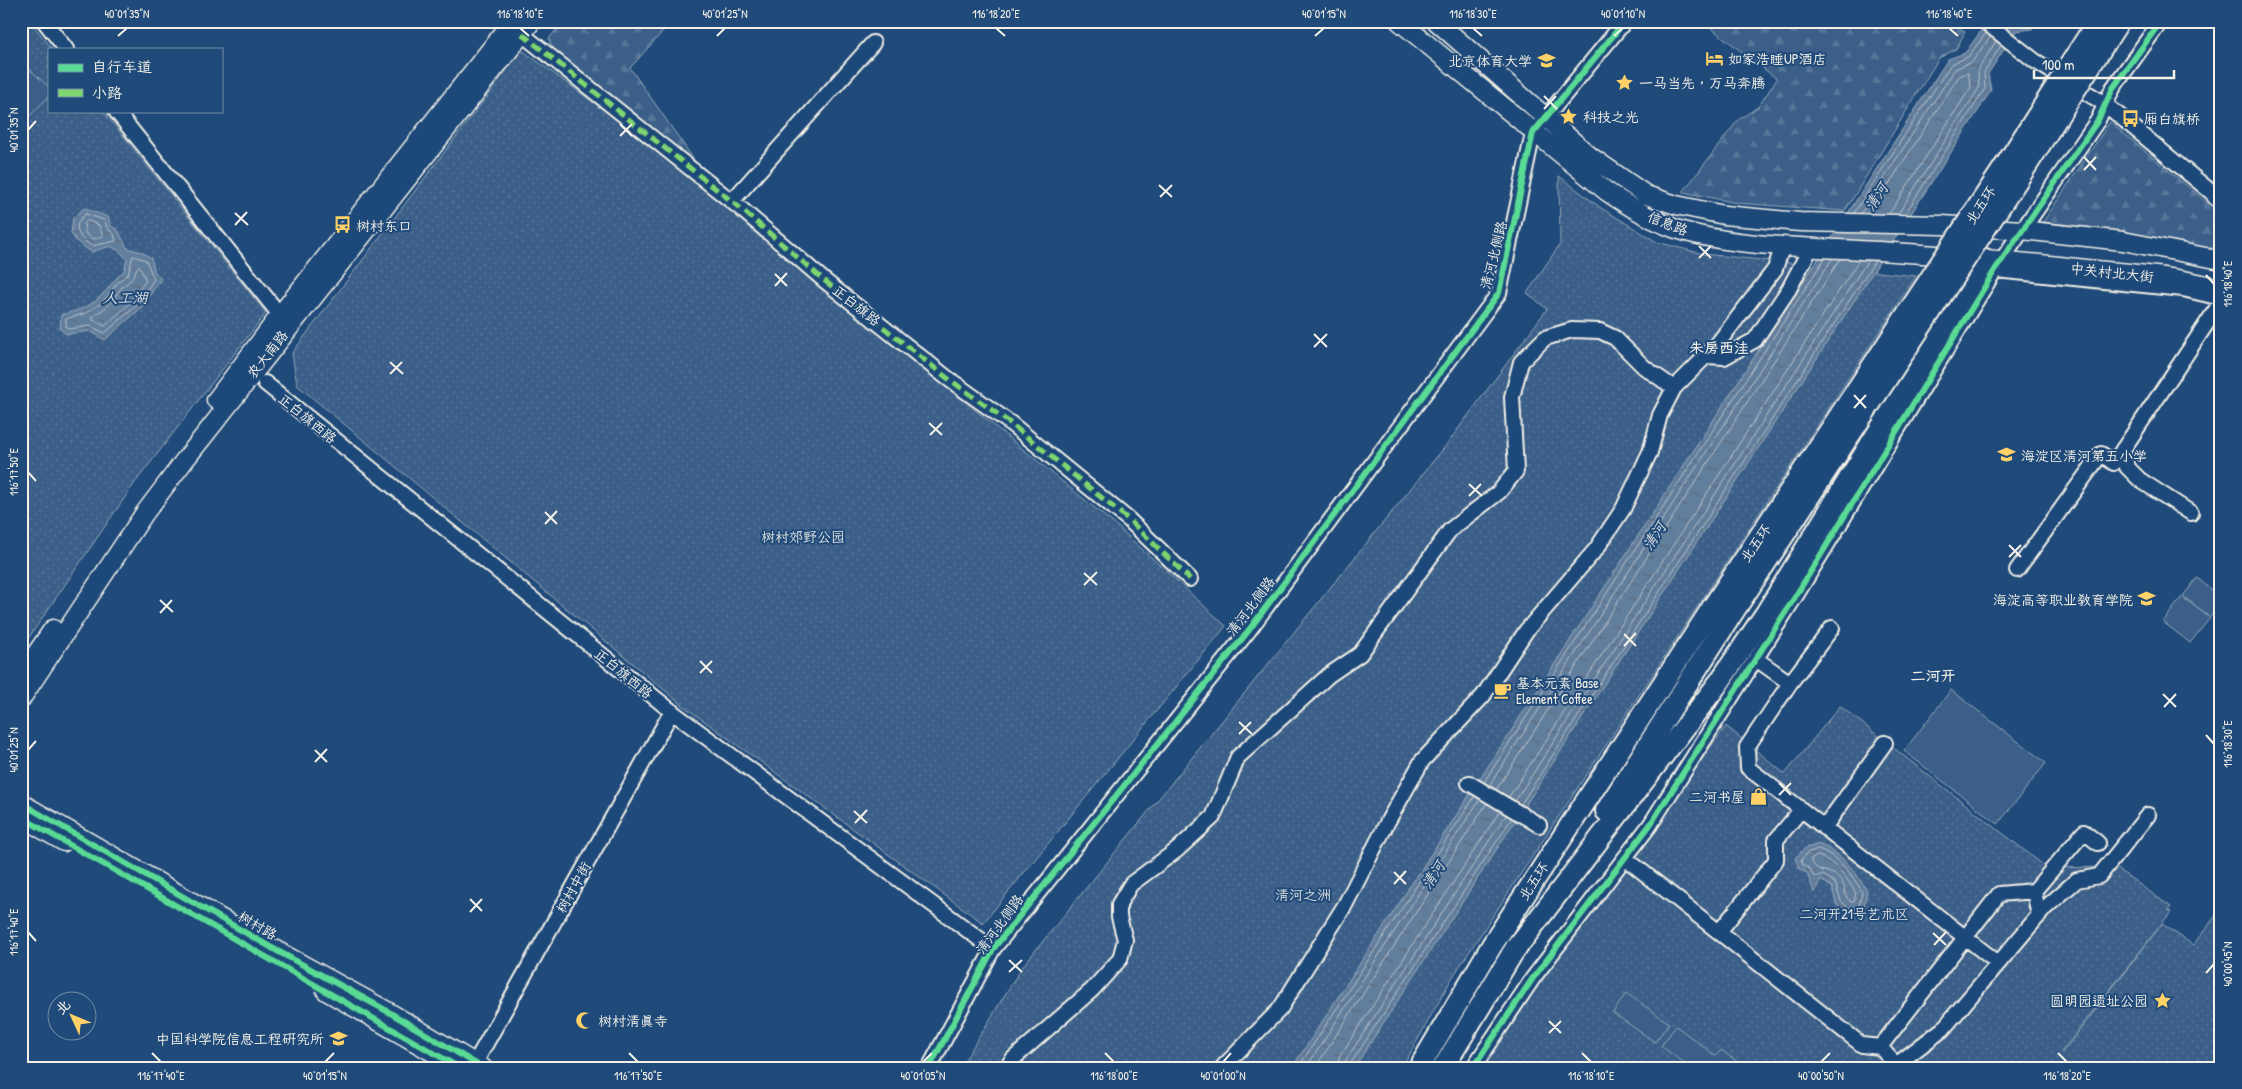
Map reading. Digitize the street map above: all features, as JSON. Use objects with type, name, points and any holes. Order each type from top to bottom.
[{"type":"highway","name":"北五环","points":[[1419,1068],[1492,945],[1712,608],[2000,175],[2098,21]]},
{"type":"highway","name":"北五环","points":[[1442,1068],[1511,955],[1689,683],[1728,620],[2015,185],[2119,21]]},
{"type":"highway","points":[[1511,955],[1720,681],[1994,263]]},
{"type":"main road","name":"信息路","points":[[1399,21],[1533,133],[1606,191],[1653,219],[1676,229],[1699,235],[1783,245],[1924,253],[1994,263]]},
{"type":"main road","name":"信息路","points":[[1436,21],[1591,157],[1646,195],[1676,205],[1724,215],[1821,222],[1942,225],[2022,230]]},
{"type":"main road","name":"农大南路","points":[[21,676],[135,508],[280,315],[522,25]]},
{"type":"main road","name":"农大南路","points":[[21,699],[144,514],[522,25]]},
{"type":"main road","points":[[2022,230],[2123,241],[2221,260]]},
{"type":"main road","name":"中关村北大街","points":[[1994,263],[2186,280],[2221,289]]},
{"type":"main road","name":"树村路","points":[[21,803],[272,948],[400,1018],[473,1066]]},
{"type":"main road","name":"树村路","points":[[21,817],[473,1066]]},
{"type":"street","points":[[44,21],[65,48]]},
{"type":"street","points":[[1533,133],[1625,21]]},
{"type":"street","points":[[1984,21],[2035,61],[2105,104],[2219,198]]},
{"type":"street","points":[[1473,1068],[1533,978],[1650,825],[1756,659],[1994,263],[2022,230],[2098,120],[2113,88],[2161,21]]},
{"type":"street","name":"正白旗路","points":[[522,25],[825,281],[946,376],[1010,423],[1129,520],[1190,579]]},
{"type":"street","points":[[732,202],[874,43]]},
{"type":"street","points":[[117,112],[280,315]]},
{"type":"street","name":"清河北侧路","points":[[929,1068],[993,948],[1249,630],[1499,293],[1533,133]]},
{"type":"street","points":[[1222,1068],[1280,1009],[1346,906],[1388,821],[1422,761],[1483,696],[1526,630],[1597,548],[1623,509],[1650,452],[1660,415],[1674,388],[1706,356],[1775,269],[1783,245]]},
{"type":"street","points":[[1706,356],[1724,357],[1755,340],[1789,289],[1807,246]]},
{"type":"street","points":[[1994,263],[2183,289],[2221,300],[2114,463],[2101,454],[2017,570]]},
{"type":"street","points":[[1006,1068],[1013,1059],[1092,990],[1120,959],[1125,940],[1119,917],[1119,904],[1131,884],[1177,850],[1213,817],[1238,757],[1329,675],[1360,654],[1450,530],[1499,492],[1516,471],[1512,397],[1521,362],[1545,338],[1572,330],[1600,331],[1615,338],[1644,367],[1674,388]]},
{"type":"street","name":"正白旗西路","points":[[265,383],[672,712],[993,948]]},
{"type":"street","points":[[2123,450],[2127,467],[2140,480],[2191,513]]},
{"type":"street","points":[[1832,628],[1790,683],[1747,747],[1748,768],[1998,963]]},
{"type":"street","points":[[1756,659],[1790,683]]},
{"type":"street","name":"树村中街","points":[[473,1066],[672,712]]},
{"type":"street","points":[[1824,828],[1885,743]]},
{"type":"street","points":[[1469,783],[1534,822]]},
{"type":"street","points":[[1719,932],[1776,860],[1776,840],[1801,810]]},
{"type":"street","points":[[1625,858],[1862,1045],[1880,1047],[1896,1065],[1943,1029],[2038,916],[2077,880],[2099,876],[2148,815]]},
{"type":"street","points":[[1880,1047],[1999,894],[2034,891],[2084,832],[2098,843]]},
{"type":"street","points":[[2034,891],[2038,916]]},
{"type":"green space","points":[[21,21],[30,21],[51,48],[48,48],[48,112],[104,112],[266,313],[134,484],[21,649]]},
{"type":"green space","points":[[563,21],[672,21],[630,68],[702,171],[553,50],[549,39]]},
{"type":"green space","points":[[1702,21],[1950,21],[1965,32],[1956,49],[1939,58],[1845,211],[1737,203],[1683,192],[1738,120],[1758,107],[1777,79]]},
{"type":"green space","name":"树村郊野公园","points":[[522,50],[650,144],[1118,527],[1226,626],[983,923],[685,707],[297,385],[292,353]]},
{"type":"green space","points":[[26,66],[48,86],[48,97],[21,125],[21,71]]},
{"type":"green space","points":[[2110,122],[2221,214],[2221,253],[2118,231],[2043,222]]},
{"type":"green space","name":"清河之洲","points":[[1559,176],[1601,208],[1657,242],[1703,254],[1916,276],[1452,978],[1402,1068],[960,1068],[1022,967],[1447,444],[1547,309],[1527,293],[1560,244]]},
{"type":"green space","points":[[2197,578],[2221,597],[2221,603],[2210,617],[2183,596]]},
{"type":"green space","points":[[2182,597],[2210,618],[2190,643],[2163,622]]},
{"type":"green space","points":[[1951,690],[2046,763],[1998,824],[1904,751]]},
{"type":"green space","name":"二河开21号艺术区","points":[[1840,706],[2047,868],[2115,867],[2171,907],[2168,910],[2171,912],[2062,1053],[2162,924],[2193,945],[2221,909],[2221,1068],[1482,1068],[1560,953],[1726,726],[1785,774]]},
{"type":"green space","points":[[1626,993],[1669,1023],[1655,1042],[1613,1013]]},
{"type":"green space","points":[[1676,1026],[1716,1056],[1721,1050],[1746,1068],[1709,1068],[1711,1063],[1708,1068],[1691,1068],[1661,1046]]},
{"type":"water","name":"清河","points":[[1988,21],[2036,21],[2032,29],[2016,31],[1988,74],[1991,90],[1980,108],[1354,1068],[1292,1068],[1948,59],[1965,53]]},
{"type":"water","name":"人工湖","points":[[84,208],[108,217],[111,226],[118,230],[127,248],[142,252],[151,258],[155,272],[161,279],[140,309],[105,340],[90,331],[66,334],[60,329],[61,315],[82,309],[96,301],[124,271],[127,259],[110,246],[91,252],[76,241],[71,233],[73,218]]},
{"type":"water","points":[[1818,844],[1834,852],[1847,863],[1862,883],[1867,891],[1863,912],[1848,914],[1836,904],[1832,887],[1821,880],[1814,892],[1807,873],[1799,869],[1795,858],[1804,849]]},
{"type":"marked path","points":[[522,34],[740,208],[825,281],[946,377],[1010,423],[1129,520],[1190,579]]},
{"type":"cycle path","points":[[929,1068],[993,949],[1249,630],[1499,293],[1533,133],[1625,21]]},
{"type":"cycle path","points":[[1473,1068],[1533,978],[1650,825],[1795,597],[1995,270],[2098,120],[2113,88],[2161,21]]},
{"type":"cycle path","points":[[21,803],[272,948],[387,1011],[483,1068]]},
{"type":"cycle path","points":[[21,817],[460,1068]]},
{"type":"place","name":"如家浩睡UP酒店","points":[[1714,58]]},
{"type":"place","name":"北京体育大学","points":[[1546,60]]},
{"type":"place","name":"一马当先，万马奔腾","points":[[1625,82]]},
{"type":"place","name":"科技之光","points":[[1569,116]]},
{"type":"place","name":"厢白旗桥","points":[[2130,118]]},
{"type":"place","name":"树村东口","points":[[342,225]]},
{"type":"place","name":"海淀区清河第五小学","points":[[2007,455]]},
{"type":"place","name":"海淀高等职业教育学院","points":[[2147,599]]},
{"type":"place","name":"基本元素 Base Element Coffee","points":[[1502,690]]},
{"type":"place","name":"二河书屋","points":[[1759,796]]},
{"type":"place","name":"圆明园遗址公园","points":[[2162,1000]]},
{"type":"place","name":"树村清真寺","points":[[584,1020]]},
{"type":"place","name":"中国科学院信息工程研究所","points":[[338,1038]]},
{"type":"district","name":"朱房西洼","points":[[1719,347]]},
{"type":"district","name":"二河开","points":[[1933,675]]}]
